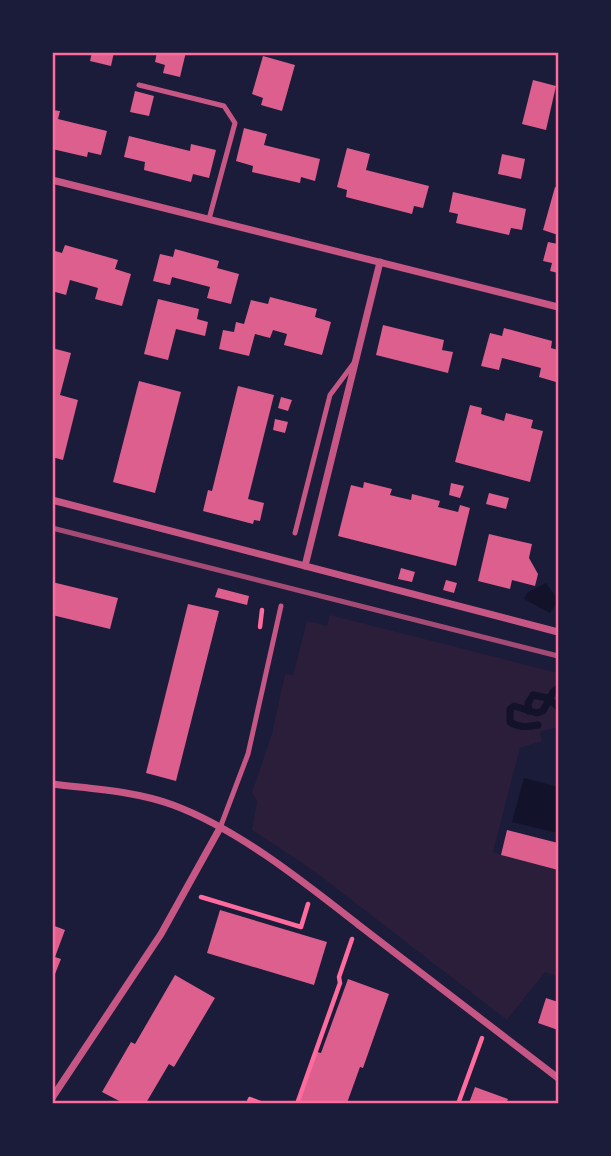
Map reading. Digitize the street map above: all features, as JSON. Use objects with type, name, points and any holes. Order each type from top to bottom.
[{"type":"street","points":[[52,180],[558,307]]},
{"type":"street","points":[[305,566],[380,262]]},
{"type":"street","points":[[52,500],[558,632]]},
{"type":"street","points":[[52,784],[152,799],[176,806],[220,828],[293,874],[558,1078]]},
{"type":"street","points":[[52,1098],[161,934],[220,828]]},
{"type":"lane","points":[[139,85],[224,106],[235,123],[209,219]]},
{"type":"lane","points":[[295,534],[330,395],[354,363]]},
{"type":"lane","points":[[220,828],[248,754],[281,606]]},
{"type":"path","points":[[201,897],[301,927],[308,903]]},
{"type":"path","points":[[297,1104],[340,983],[353,937]]},
{"type":"path","points":[[458,1104],[482,1038]]},
{"type":"path","points":[[248,1104],[250,1098],[263,1104]]},
{"type":"shaded area","points":[[546,583],[558,600],[550,613],[524,599],[527,593]]},
{"type":"shaded area","points":[[330,615],[558,673],[558,727],[540,732],[542,741],[520,748],[493,852],[501,855],[507,830],[558,843],[558,977],[545,972],[507,1020],[314,871],[252,830],[257,802],[252,792],[272,734],[285,674],[293,675],[307,621],[327,626]]},
{"type":"shaded area","points":[[524,778],[558,787],[558,833],[512,822]]},
{"type":"building","points":[[92,52],[114,52],[111,66],[90,61]]},
{"type":"building","points":[[157,52],[186,52],[180,77],[163,73],[165,65],[155,62]]},
{"type":"building","points":[[263,56],[295,65],[282,111],[261,105],[263,98],[252,94]]},
{"type":"building","points":[[533,80],[556,86],[546,130],[522,124]]},
{"type":"building","points":[[135,91],[154,96],[149,116],[130,112]]},
{"type":"building","points":[[52,110],[60,111],[58,119],[107,131],[101,155],[88,152],[87,157],[52,149]]},
{"type":"building","points":[[244,128],[267,134],[264,145],[320,159],[315,181],[301,177],[300,183],[252,172],[253,166],[236,161]]},
{"type":"building","points":[[129,136],[190,151],[191,144],[216,150],[209,178],[193,174],[191,182],[144,170],[145,162],[124,157]]},
{"type":"building","points":[[347,148],[370,154],[366,170],[429,186],[423,208],[414,206],[412,214],[346,197],[347,190],[337,187]]},
{"type":"building","points":[[502,154],[525,159],[521,179],[498,174]]},
{"type":"building","points":[[555,187],[558,188],[558,235],[543,230]]},
{"type":"building","points":[[453,192],[526,209],[522,230],[511,228],[509,235],[456,223],[458,214],[449,212]]},
{"type":"building","points":[[548,242],[558,244],[558,273],[550,271],[552,263],[543,261]]},
{"type":"building","points":[[65,245],[118,260],[115,269],[131,274],[122,306],[95,299],[98,288],[70,280],[66,295],[52,291],[52,250],[62,253]]},
{"type":"building","points":[[175,249],[219,261],[217,268],[239,274],[231,304],[207,298],[210,287],[172,277],[170,285],[153,281],[160,254],[173,257]]},
{"type":"building","points":[[270,297],[317,309],[315,317],[331,322],[322,355],[284,345],[287,334],[273,330],[270,338],[255,334],[249,356],[219,349],[223,330],[234,332],[236,322],[244,324],[251,300],[268,304]]},
{"type":"building","points":[[158,299],[199,309],[197,319],[208,322],[205,336],[176,329],[168,360],[144,354]]},
{"type":"building","points":[[383,325],[444,340],[442,350],[453,352],[448,373],[376,355]]},
{"type":"building","points":[[504,328],[552,341],[551,348],[558,350],[556,382],[539,377],[541,368],[502,358],[499,370],[481,366],[490,333],[502,336]]},
{"type":"building","points":[[52,348],[71,353],[60,395],[78,400],[63,460],[52,457]]},
{"type":"building","points":[[139,381],[181,392],[155,493],[113,482]]},
{"type":"building","points":[[238,386],[274,395],[248,499],[264,503],[260,521],[254,520],[253,524],[203,511],[208,490],[212,491]]},
{"type":"building","points":[[281,397],[292,400],[288,411],[278,408]]},
{"type":"building","points":[[470,405],[482,408],[481,414],[504,421],[506,413],[533,420],[531,428],[543,431],[530,482],[455,462]]},
{"type":"building","points":[[275,419],[288,422],[285,433],[273,430]]},
{"type":"building","points":[[364,482],[392,489],[390,495],[398,497],[411,500],[412,494],[440,501],[438,507],[458,512],[460,505],[470,508],[456,566],[338,536],[351,485],[363,488]]},
{"type":"building","points":[[451,483],[464,486],[460,498],[449,495]]},
{"type":"building","points":[[489,493],[509,498],[506,509],[486,504]]},
{"type":"building","points":[[489,534],[532,544],[529,558],[538,574],[535,586],[512,580],[510,589],[478,581]]},
{"type":"building","points":[[401,568],[415,572],[412,582],[398,579]]},
{"type":"building","points":[[446,580],[457,583],[454,593],[443,590]]},
{"type":"building","points":[[52,582],[118,598],[110,629],[52,615]]},
{"type":"building","points":[[218,588],[249,596],[247,605],[215,597]]},
{"type":"building","points":[[188,604],[219,611],[176,781],[146,773]]},
{"type":"building","points":[[507,830],[558,843],[558,870],[501,855]]},
{"type":"building","points":[[220,910],[327,942],[314,985],[207,953]]},
{"type":"building","points":[[52,925],[65,930],[55,957],[61,959],[53,979]]},
{"type":"building","points":[[175,975],[215,998],[174,1067],[169,1064],[146,1103],[123,1103],[102,1092],[131,1042],[135,1044]]},
{"type":"building","points":[[348,979],[389,994],[363,1068],[360,1067],[347,1103],[299,1103],[317,1052],[321,1053]]},
{"type":"building","points":[[546,998],[558,1002],[558,1030],[538,1023]]},
{"type":"building","points":[[475,1087],[508,1099],[506,1103],[469,1103]]},
{"type":"waterway","points":[[538,725],[513,724],[510,722],[510,709],[514,706],[537,713],[543,711],[558,688]]},
{"type":"waterway","points":[[529,711],[528,703],[533,695],[548,698],[558,707]]},
{"type":"railway","points":[[52,528],[558,656]]}]
